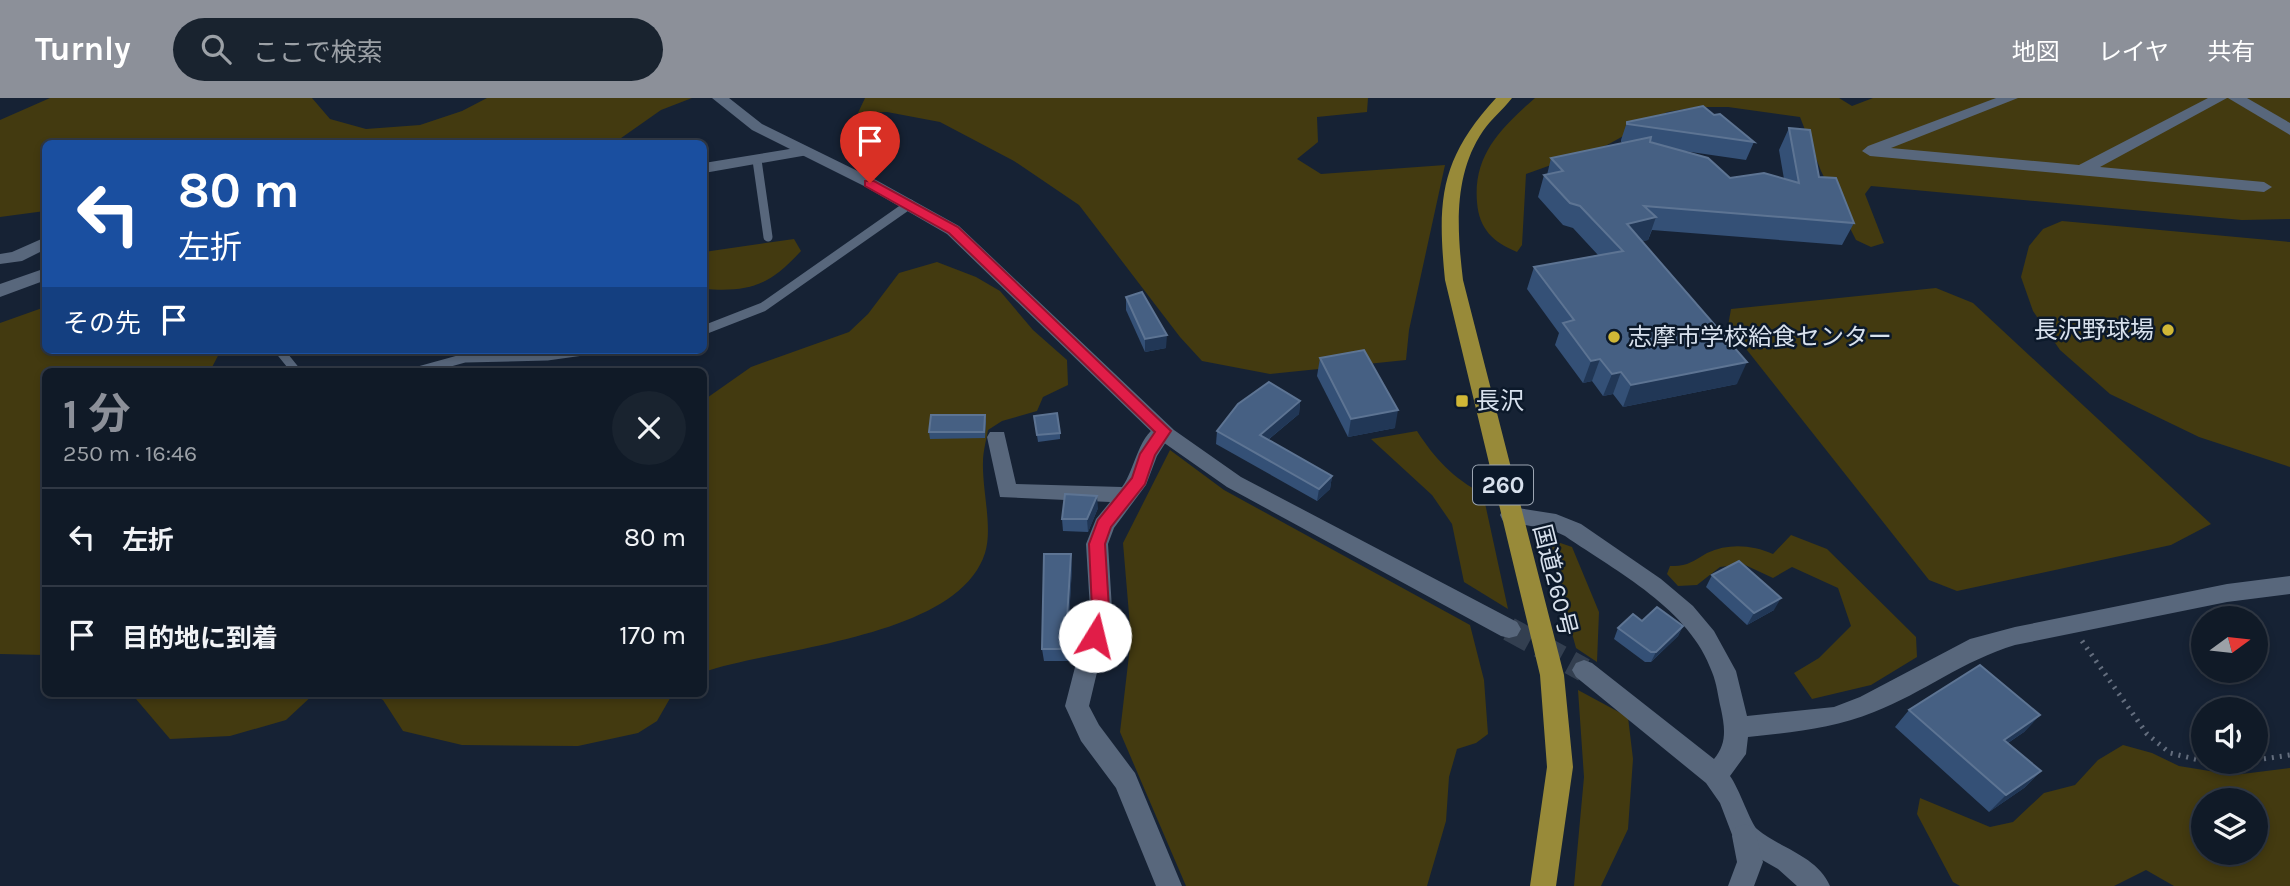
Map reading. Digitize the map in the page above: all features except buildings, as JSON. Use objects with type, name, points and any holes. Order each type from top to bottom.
[{"type":"highway","name":"国道260号","points":[[1504,98],[1475,131],[1457,166],[1448,220],[1454,280],[1552,675],[1560,767],[1544,886]]},
{"type":"street","points":[[720,98],[757,127],[910,204],[953,230],[1163,431],[1234,482],[1509,629]]},
{"type":"street","points":[[2010,98],[1870,151],[2264,187]]},
{"type":"street","points":[[2082,170],[2219,98]]},
{"type":"street","points":[[2236,98],[2290,130]]},
{"type":"street","points":[[707,168],[803,152]]},
{"type":"street","points":[[0,259],[16,257],[42,244]]},
{"type":"street","points":[[0,291],[42,275]]},
{"type":"street","points":[[1163,431],[1147,454],[1139,480],[1104,525],[1097,544],[1101,609],[1077,706],[1090,733],[1126,781],[1169,886]]},
{"type":"street","points":[[997,437],[1007,491],[1128,495]]},
{"type":"street","points":[[1511,515],[1556,522],[1573,530],[1624,563],[1685,612],[1706,638],[1724,671],[1737,728],[1734,754],[1715,775]]},
{"type":"street","points":[[1737,728],[1834,718],[1869,705],[1978,646],[2071,624],[2227,593],[2290,585]]},
{"type":"street","points":[[1584,670],[1715,775],[1731,797],[1745,836],[1750,862],[1741,886]]},
{"type":"street","points":[[1745,836],[1787,860],[1817,886]]},
{"type":"lane","points":[[757,160],[768,237]]},
{"type":"lane","points":[[707,329],[747,316],[783,298],[877,222],[910,204]]},
{"type":"lane","points":[[282,354],[294,368]]},
{"type":"lane","points":[[424,368],[469,359],[561,354]]},
{"type":"path","points":[[2071,624],[2147,734],[2169,753],[2191,758]]},
{"type":"path","points":[[2268,758],[2290,755]]},
{"type":"shaded area","points":[[50,98],[312,98],[330,119],[366,129],[420,125],[462,111],[487,98],[692,98],[661,110],[618,140],[42,140],[42,211],[0,217],[0,120]]},
{"type":"shaded area","points":[[865,98],[1368,98],[1367,112],[1317,117],[1318,142],[1297,159],[1321,174],[1445,165],[1409,330],[1406,360],[1270,374],[1202,361],[1180,337],[1079,205],[1014,161],[940,122],[887,112],[858,113]]},
{"type":"shaded area","points":[[1535,98],[1839,98],[1852,106],[1873,98],[2290,98],[2290,219],[2242,220],[1871,186],[1865,194],[1884,243],[1871,247],[1856,240],[1821,171],[1800,117],[1728,107],[1697,107],[1667,112],[1607,145],[1526,174],[1522,245],[1517,252],[1494,239],[1484,227],[1478,211],[1477,185],[1485,156],[1492,144],[1511,120]]},
{"type":"shaded area","name":"長沢野球場","points":[[2062,221],[2290,242],[2290,467],[2199,437],[2110,394],[2060,350],[2033,311],[2021,277],[2029,246],[2043,229]]},
{"type":"shaded area","points":[[794,239],[801,251],[779,272],[758,284],[720,290],[707,289],[707,252]]},
{"type":"shaded area","points":[[937,262],[976,277],[1000,291],[1033,330],[1067,360],[1068,385],[1043,397],[1037,411],[1002,421],[988,430],[983,462],[988,520],[985,553],[968,581],[940,604],[903,621],[862,635],[707,671],[707,398],[751,367],[849,332],[868,314],[899,273]]},
{"type":"shaded area","points":[[1936,288],[1973,303],[2211,524],[2171,545],[1957,591],[1929,580],[1728,326],[1731,309]]},
{"type":"shaded area","points":[[42,308],[42,354],[219,354],[212,368],[42,368],[42,655],[0,654],[0,323]]},
{"type":"shaded area","points":[[1417,431],[1446,467],[1483,494],[1508,609],[1464,582],[1452,524],[1432,495],[1371,439]]},
{"type":"shaded area","points":[[1170,450],[1224,490],[1470,625],[1484,680],[1488,734],[1476,743],[1457,749],[1449,777],[1446,821],[1427,886],[1186,886],[1120,732],[1131,638],[1123,543]]},
{"type":"shaded area","points":[[1791,535],[1827,549],[1916,637],[1917,657],[1871,685],[1812,699],[1794,673],[1819,658],[1851,626],[1838,588],[1792,567],[1773,578],[1743,564],[1720,567],[1697,585],[1678,586],[1667,574],[1670,566],[1694,561],[1707,553],[1724,548],[1749,547],[1773,554]]},
{"type":"shaded area","points":[[1546,538],[1572,547],[1599,612],[1597,662],[1576,648]]},
{"type":"shaded area","points":[[1578,690],[1628,717],[1633,759],[1628,829],[1601,886],[1574,886],[1584,777]]},
{"type":"shaded area","points":[[311,697],[286,720],[230,736],[170,739],[136,699]]},
{"type":"shaded area","points":[[377,697],[671,697],[657,721],[638,733],[578,746],[462,745],[403,731],[383,700]]},
{"type":"shaded area","points":[[2123,745],[2191,768],[2191,774],[2268,774],[2268,771],[2290,768],[2290,886],[2174,886],[2146,870],[2114,886],[1960,886],[1953,882],[1917,814],[1920,798],[1990,827],[2013,822],[2044,793],[2075,785],[2098,760]]},
{"type":"tunnel","points":[[1509,629],[1584,670]]},
{"type":"place","name":"長沢野球場","points":[[2168,330]]},
{"type":"place","name":"志摩市学校給食センター","points":[[1614,337]]},
{"type":"place","name":"長沢","points":[[1462,401]]},
{"type":"route","points":[[870,183],[953,230],[1163,431],[1147,454],[1139,480],[1104,525],[1097,544],[1101,609],[1095,636]]}]
